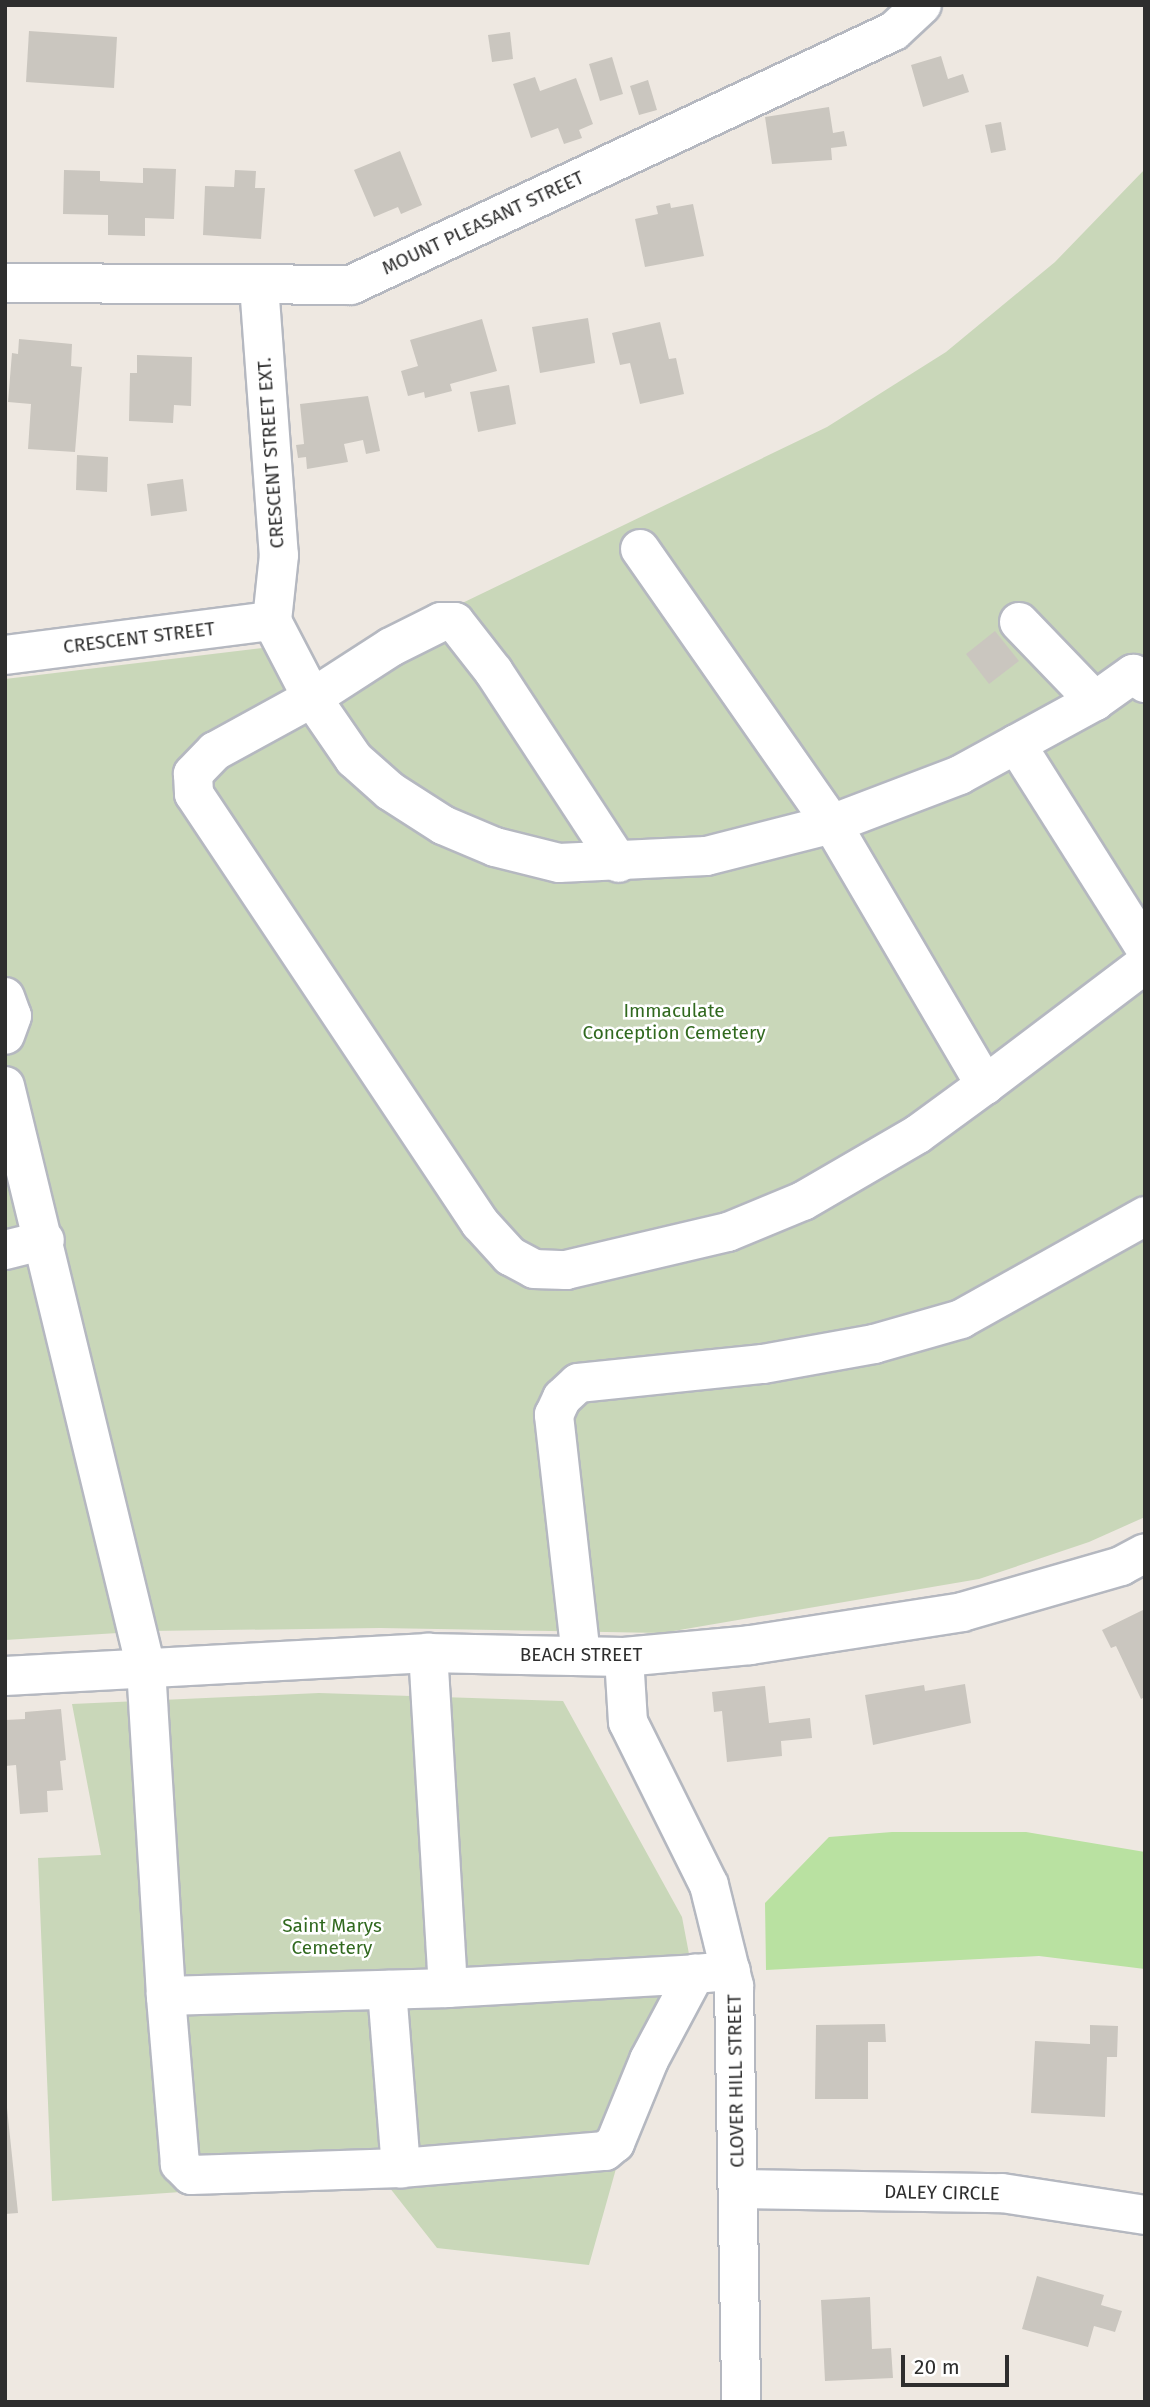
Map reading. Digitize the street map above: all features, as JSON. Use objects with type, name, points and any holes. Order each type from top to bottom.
[{"type":"street","name":"MOUNT PLEASANT STREET","points":[[5,283],[351,285],[894,31],[922,5]]},
{"type":"street","name":"CRESCENT STREET EXT.","points":[[259,285],[279,555],[272,621]]},
{"type":"street","points":[[640,550],[832,824],[985,1085]]},
{"type":"street","name":"CRESCENT STREET","points":[[5,655],[272,621]]},
{"type":"street","points":[[272,621],[312,698],[354,760],[390,791],[443,825],[495,847],[559,863],[619,863],[706,856],[832,824],[960,775],[1141,674]]},
{"type":"street","points":[[619,863],[494,672],[455,622],[441,622],[391,647],[312,698],[215,751],[193,774],[194,794],[480,1223],[510,1256],[534,1269],[566,1270],[728,1232],[803,1201],[918,1134],[1145,964]]},
{"type":"street","points":[[1019,622],[1095,701]]},
{"type":"street","points":[[1016,744],[1145,948]]},
{"type":"street","points":[[5,997],[12,1016],[5,1035]]},
{"type":"street","points":[[5,1086],[45,1240],[146,1668],[166,1996],[180,2164],[191,2175],[401,2168],[605,2151],[615,2143],[649,2060],[713,1973]]},
{"type":"street","points":[[581,1656],[554,1415],[562,1398],[578,1383],[763,1364],[874,1344],[961,1319],[1145,1216]]},
{"type":"street","points":[[5,1250],[45,1240]]},
{"type":"street","name":"BEACH STREET","points":[[5,1676],[428,1653],[624,1657],[859,1631],[962,1612],[1121,1566],[1145,1553]]},
{"type":"street","points":[[428,1653],[448,1988]]},
{"type":"street","name":"CLOVER HILL STREET","points":[[624,1657],[628,1722],[709,1885],[713,1973],[736,2012],[741,2402]]},
{"type":"street","points":[[166,1996],[448,1988],[713,1973]]},
{"type":"street","points":[[387,1990],[401,2168]]},
{"type":"street","name":"DALEY CIRCLE","points":[[738,2189],[1002,2193],[1145,2215]]},
{"type":"green space","name":"Immaculate Conception Cemetery","points":[[1145,169],[1145,1517],[1089,1542],[979,1579],[662,1633],[380,1628],[150,1631],[5,1640],[5,679],[279,646],[284,689],[827,427],[946,352],[1055,262]]},
{"type":"green space","name":"Saint Marys Cemetery","points":[[319,1693],[563,1701],[682,1917],[697,1996],[626,2133],[589,2265],[437,2248],[382,2178],[52,2201],[38,1858],[101,1855],[72,1704]]},
{"type":"green space","points":[[892,1832],[1026,1832],[1145,1852],[1145,1969],[1039,1956],[766,1970],[765,1903],[829,1837]]},
{"type":"building","points":[[29,31],[117,37],[114,88],[26,82]]},
{"type":"building","points":[[510,32],[513,59],[492,62],[488,35]]},
{"type":"building","points":[[941,56],[948,79],[963,74],[969,92],[923,107],[911,65]]},
{"type":"building","points":[[612,57],[623,94],[600,101],[589,64]]},
{"type":"building","points":[[535,77],[540,91],[576,78],[593,124],[579,130],[582,138],[564,144],[558,128],[531,138],[513,84]]},
{"type":"building","points":[[648,80],[657,110],[639,115],[630,86]]},
{"type":"building","points":[[829,107],[833,133],[844,131],[847,146],[831,148],[832,160],[772,164],[765,117]]},
{"type":"building","points":[[1001,122],[1006,150],[991,153],[985,125]]},
{"type":"building","points":[[400,151],[422,205],[401,214],[398,207],[374,217],[354,170]]},
{"type":"building","points":[[143,168],[176,169],[174,219],[145,218],[145,236],[108,235],[108,215],[63,214],[64,170],[100,171],[100,181],[143,183]]},
{"type":"building","points":[[235,170],[256,171],[255,188],[265,188],[261,239],[203,235],[205,186],[234,187]]},
{"type":"building","points":[[670,203],[671,208],[693,204],[704,256],[645,267],[635,219],[658,214],[656,206]]},
{"type":"building","points":[[588,318],[595,363],[540,373],[532,327]]},
{"type":"building","points":[[482,319],[497,371],[450,384],[452,391],[425,398],[424,392],[408,396],[401,371],[418,366],[410,340]]},
{"type":"building","points":[[660,322],[669,359],[676,358],[684,394],[640,404],[630,363],[620,365],[612,333]]},
{"type":"building","points":[[19,339],[72,344],[71,366],[82,367],[75,452],[28,449],[31,404],[8,402],[12,353],[18,354]]},
{"type":"building","points":[[137,355],[192,357],[191,406],[174,405],[173,423],[129,421],[130,373],[137,373]]},
{"type":"building","points":[[509,385],[516,424],[478,432],[470,392]]},
{"type":"building","points":[[368,396],[380,451],[366,454],[363,440],[344,444],[348,462],[307,469],[306,457],[298,458],[296,445],[304,444],[300,404]]},
{"type":"building","points":[[77,455],[108,457],[107,492],[76,490]]},
{"type":"building","points":[[183,479],[187,511],[151,516],[147,484]]},
{"type":"building","points":[[995,631],[1019,661],[989,684],[966,654]]},
{"type":"building","points":[[1145,1609],[1145,1697],[1141,1699],[1116,1646],[1111,1648],[1102,1630]]},
{"type":"building","points":[[965,1684],[971,1723],[873,1745],[865,1695],[924,1685],[925,1691]]},
{"type":"building","points":[[765,1686],[769,1723],[810,1718],[812,1738],[781,1741],[782,1756],[727,1762],[722,1711],[714,1712],[712,1692]]},
{"type":"building","points":[[61,1709],[66,1760],[60,1761],[63,1790],[47,1791],[48,1812],[20,1814],[16,1765],[5,1766],[5,1720],[25,1719],[25,1712]]},
{"type":"building","points":[[885,2024],[886,2042],[868,2042],[868,2099],[815,2099],[816,2025]]},
{"type":"building","points":[[1090,2025],[1118,2026],[1117,2057],[1107,2057],[1105,2117],[1031,2113],[1035,2041],[1090,2044]]},
{"type":"building","points":[[5,2089],[18,2213],[5,2214]]},
{"type":"building","points":[[1037,2276],[1104,2295],[1101,2305],[1122,2311],[1115,2332],[1094,2326],[1088,2347],[1022,2329]]},
{"type":"building","points":[[870,2297],[872,2349],[891,2348],[893,2378],[825,2381],[821,2300]]}]
